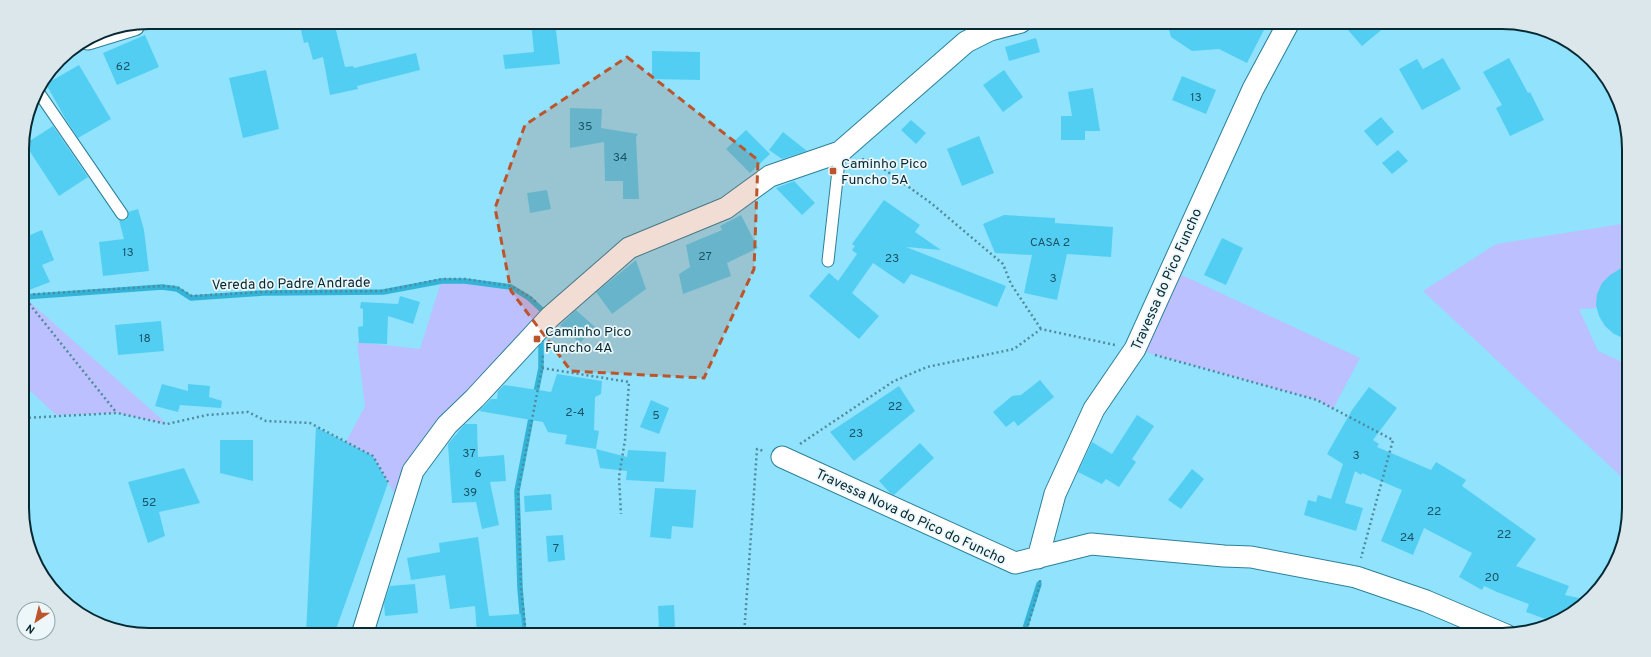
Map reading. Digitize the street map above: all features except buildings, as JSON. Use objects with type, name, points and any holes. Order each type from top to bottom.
[{"type":"street","points":[[364,628],[401,505],[413,471],[447,425],[475,398],[550,317],[629,248],[726,208],[770,176],[840,152],[966,42],[994,29]]},
{"type":"street","name":"Travessa do Pico Funcho","points":[[1038,558],[1055,494],[1094,409],[1135,349],[1253,89],[1285,29]]},
{"type":"street","name":"Travessa Nova do Pico do Funcho","points":[[782,457],[1015,564],[1091,544],[1250,557],[1356,577],[1426,601],[1490,628]]},
{"type":"lane","points":[[41,96],[122,214]]},
{"type":"lane","points":[[828,261],[840,152]]},
{"type":"path","points":[[840,152],[874,162],[931,203],[1003,264],[1011,284],[1041,329],[1135,349],[1317,400],[1393,440],[1356,577]]},
{"type":"path","name":"Vereda do Padre Andrade","points":[[29,296],[162,286],[177,287],[192,296],[270,292],[382,291],[442,279],[465,279],[511,286],[530,297],[550,317]]},
{"type":"path","points":[[29,303],[117,413]]},
{"type":"path","points":[[744,628],[757,449],[782,457],[894,381],[927,367],[1014,349],[1041,329]]},
{"type":"path","points":[[525,628],[521,588],[518,491],[542,368],[543,348]]},
{"type":"path","points":[[542,368],[629,382],[625,440],[619,477],[621,514]]},
{"type":"path","points":[[29,418],[117,413],[168,424],[207,415],[248,412],[266,421],[310,423],[373,456],[401,505]]},
{"type":"path","points":[[1027,628],[1040,584],[1038,558]]},
{"type":"highlighted area","points":[[627,57],[758,160],[754,269],[704,378],[571,371],[511,291],[495,208],[525,125]]},
{"type":"shaded area","points":[[1622,224],[1622,306],[1579,309],[1598,351],[1622,362],[1622,477],[1423,291],[1496,244]]},
{"type":"shaded area","points":[[1171,270],[1360,358],[1333,409],[1317,400],[1135,349]]},
{"type":"shaded area","points":[[442,279],[464,279],[499,283],[521,291],[530,297],[550,317],[475,398],[401,505],[373,456],[346,442],[365,406],[357,342],[420,349]]},
{"type":"shaded area","points":[[29,301],[167,424],[117,413],[56,415],[29,390]]},
{"type":"waterway","points":[[29,297],[162,287],[177,289],[191,298],[263,293],[383,292],[442,281],[465,281],[511,287],[529,298],[542,310]]},
{"type":"waterway","points":[[535,397],[541,368],[541,337]]},
{"type":"waterway","points":[[523,628],[520,588],[517,491],[532,413]]},
{"type":"waterway","points":[[1025,628],[1039,584]]},
{"type":"place","name":"Caminho Pico Funcho 5A","points":[[833,171]]},
{"type":"place","name":"Caminho Pico Funcho 4A","points":[[537,339]]}]
